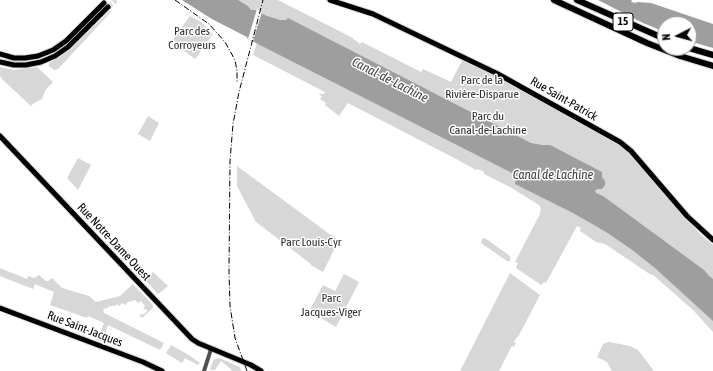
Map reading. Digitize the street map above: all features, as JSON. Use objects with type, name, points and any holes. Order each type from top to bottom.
[{"type":"highway","name":"15","points":[[554,0],[647,43],[712,66]]},
{"type":"highway","name":"15","points":[[577,0],[657,35]]},
{"type":"highway","points":[[697,50],[713,55]]},
{"type":"main road","name":"Rue Saint-Patrick","points":[[330,0],[369,12],[466,58],[515,83],[620,142],[631,151],[682,210],[713,240]]},
{"type":"main road","points":[[0,54],[14,58],[25,58],[38,56],[53,50],[69,38],[106,5],[68,47],[55,56],[26,65],[14,65],[0,62]]},
{"type":"main road","name":"Rue Notre-Dame Ouest","points":[[0,136],[191,338],[196,342],[234,360],[261,371]]},
{"type":"main road","name":"Rue Saint-Jacques","points":[[0,308],[143,362],[162,371]]},
{"type":"street","points":[[204,371],[211,349]]},
{"type":"green space","name":"Parc du Canal-de-Lachine","points":[[182,0],[278,0],[351,37],[360,44],[362,42],[421,72],[423,69],[451,82],[463,59],[511,84],[622,147],[682,215],[713,245],[713,332],[693,310],[652,274],[651,275],[605,244],[596,242],[580,231],[581,228],[577,226],[546,283],[544,282],[541,285],[516,268],[518,263],[515,262],[540,214],[541,208],[539,205],[510,187],[484,174],[484,172],[478,169],[476,170],[348,103],[339,116],[320,99],[322,97],[319,94],[324,94],[325,92],[253,55],[257,43],[212,19]]},
{"type":"green space","points":[[111,10],[112,11],[58,69],[54,70],[49,66],[49,63],[71,49]]},
{"type":"green space","name":"Parc des Corroyeurs","points":[[190,16],[201,22],[213,34],[195,59],[172,42]]},
{"type":"green space","points":[[0,67],[14,70],[37,67],[53,82],[46,89],[42,99],[31,106],[3,80],[0,76]]},
{"type":"green space","points":[[148,116],[159,123],[150,141],[138,134]]},
{"type":"green space","points":[[78,158],[91,165],[78,190],[67,178]]},
{"type":"green space","name":"Parc Louis-Cyr","points":[[237,166],[339,240],[323,272],[311,265],[256,222],[237,186]]},
{"type":"green space","points":[[485,238],[510,256],[510,261],[507,261],[481,243],[482,239]]},
{"type":"green space","points":[[0,268],[27,279],[28,276],[34,278],[39,275],[46,281],[52,278],[62,288],[89,296],[96,302],[120,296],[133,284],[153,305],[153,308],[142,318],[139,315],[144,314],[148,310],[143,309],[145,306],[141,301],[138,303],[135,300],[128,302],[125,305],[122,303],[119,306],[117,304],[115,306],[109,306],[108,308],[103,309],[104,313],[164,343],[160,350],[108,325],[102,342],[97,340],[104,323],[88,316],[87,318],[50,305],[54,292],[35,284],[33,289],[0,276]]},
{"type":"green space","points":[[153,272],[168,286],[158,294],[145,280]]},
{"type":"green space","points":[[510,273],[540,295],[514,342],[516,343],[514,347],[512,346],[499,371],[460,371]]},
{"type":"green space","name":"Parc Jacques-Viger","points":[[344,274],[359,282],[336,327],[321,318],[322,316],[310,310],[323,285],[335,291]]},
{"type":"green space","points":[[609,342],[630,346],[638,350],[654,371],[612,371],[607,362],[597,357],[603,344]]},
{"type":"green space","points":[[171,345],[200,363],[198,365],[185,358],[182,363],[166,353]]},
{"type":"green space","points":[[219,358],[240,367],[241,371],[231,371],[232,370],[221,361],[215,370],[210,369],[213,361]]},
{"type":"water","name":"Canal de Lachine","points":[[182,0],[238,0],[248,6],[251,10],[255,10],[267,16],[280,20],[286,20],[288,18],[531,143],[550,145],[602,172],[605,185],[602,189],[597,189],[595,191],[596,193],[603,196],[704,270],[713,279],[713,321],[655,268],[631,249],[606,232],[573,213],[515,184],[516,175],[248,39],[247,37],[212,19]]},
{"type":"water","points":[[598,0],[632,0],[631,2],[636,3],[651,3],[689,16],[657,16],[657,29]]},
{"type":"water","points":[[697,19],[713,24],[713,48],[697,43]]},
{"type":"pier","points":[[257,9],[262,12],[253,41],[248,39]]},
{"type":"tunnel","points":[[108,7],[116,0]]},
{"type":"railway","points":[[175,0],[209,24],[225,42],[235,60],[237,82]]},
{"type":"railway","points":[[247,371],[235,338],[230,306],[230,161],[233,124],[239,92],[263,0]]},
{"type":"water label","name":"Canal-de-Lachine","points":[[390,80]]},
{"type":"park label","name":"Parc de la Rivière-Disparue","points":[[482,87]]}]
